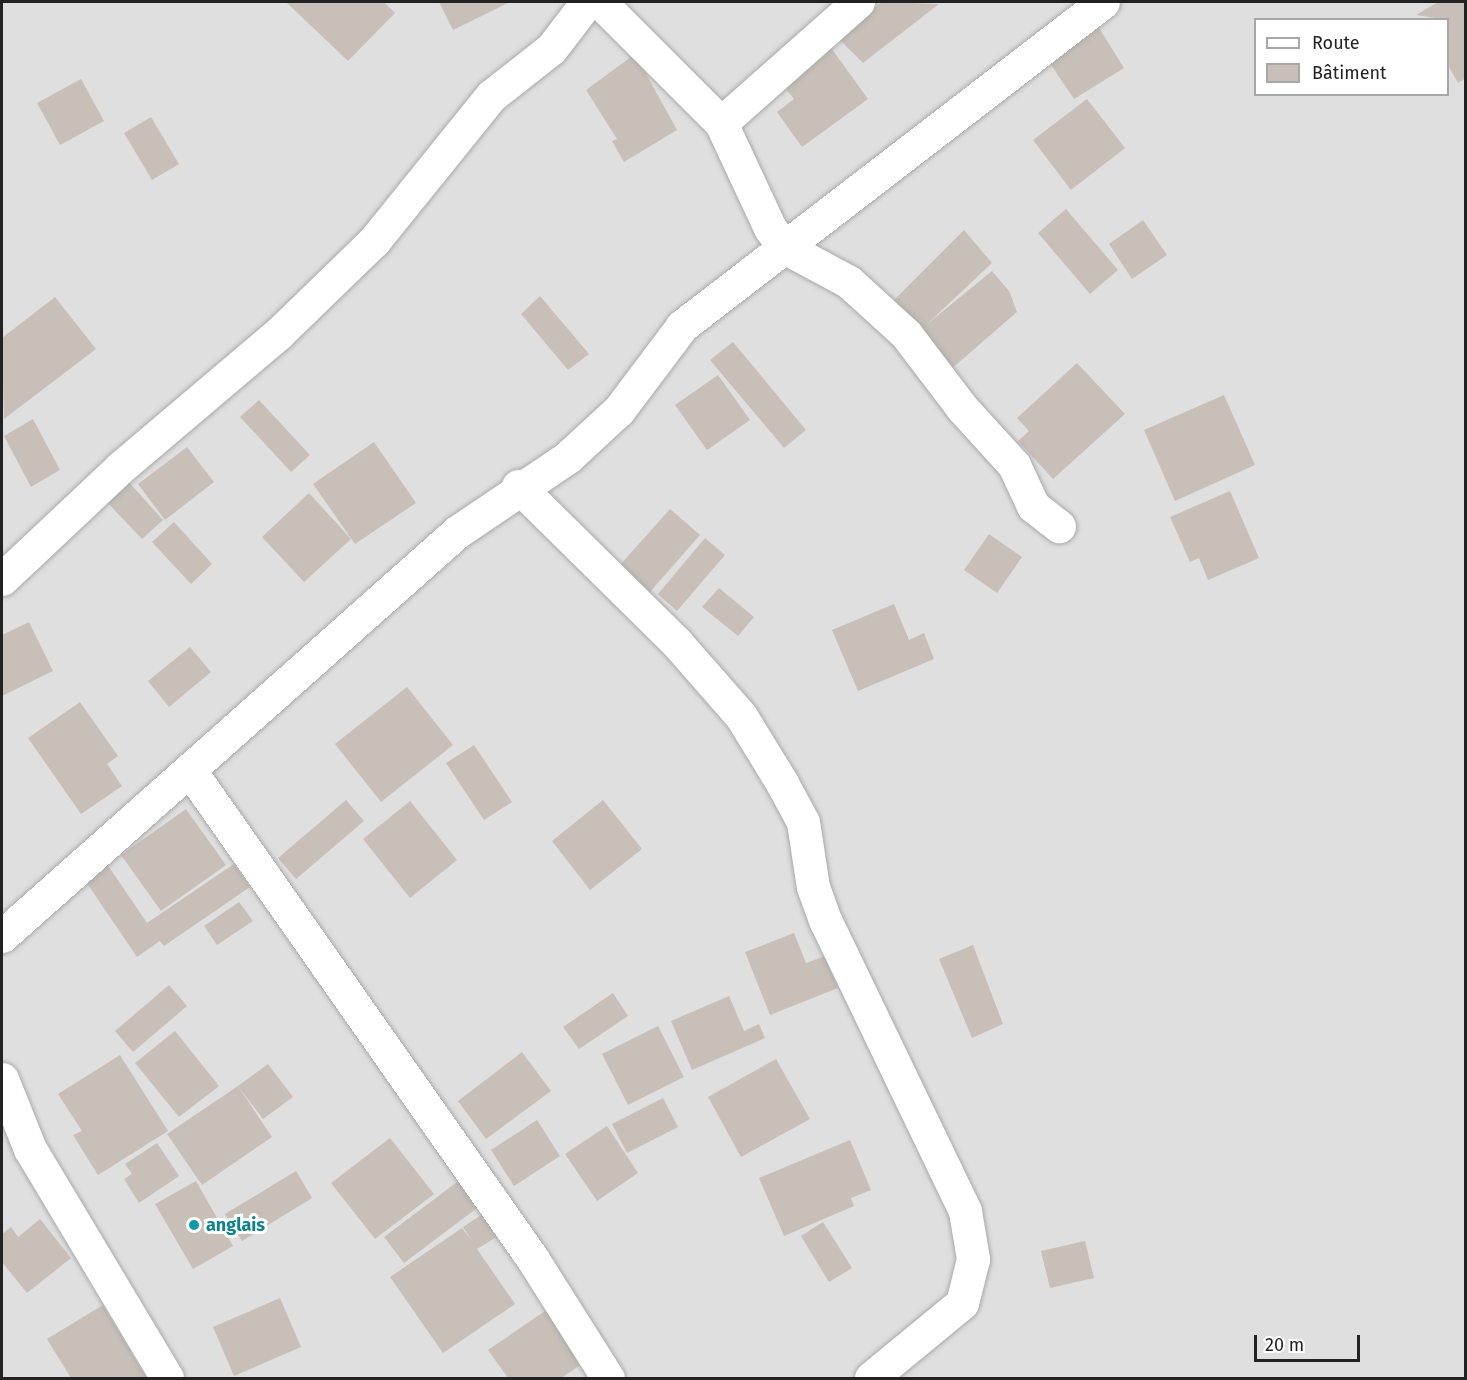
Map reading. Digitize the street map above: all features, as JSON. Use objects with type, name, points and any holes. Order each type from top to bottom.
[{"type":"street","points":[[2,579],[121,467],[278,334],[374,241],[491,96],[551,50],[587,2]]},
{"type":"street","points":[[600,2],[721,123],[770,228],[784,247],[849,282],[906,334],[963,410],[1014,465],[1033,507],[1059,526]]},
{"type":"street","points":[[721,123],[858,2]]},
{"type":"street","points":[[2,936],[101,844],[191,772],[294,672],[518,486],[568,457],[619,410],[682,326],[1103,2]]},
{"type":"street","points":[[518,486],[677,643],[759,744],[803,822],[813,887],[826,922],[965,1211],[973,1259],[962,1303],[871,1378]]},
{"type":"street","points":[[191,772],[532,1258],[608,1378]]},
{"type":"street","points":[[2,1079],[30,1149],[166,1378]]},
{"type":"shaded area","points":[[2,2],[1465,2],[1465,1378],[2,1378]]},
{"type":"building","points":[[286,2],[384,2],[395,13],[348,61]]},
{"type":"building","points":[[439,2],[510,2],[453,30]]},
{"type":"building","points":[[882,2],[939,4],[863,63],[835,35]]},
{"type":"building","points":[[1438,2],[1466,2],[1466,78],[1458,83],[1449,67],[1449,18],[1416,15]]},
{"type":"building","points":[[1094,20],[1124,68],[1074,99],[1043,53]]},
{"type":"building","points":[[829,45],[868,99],[802,147],[777,112],[794,99],[780,81]]},
{"type":"building","points":[[635,54],[677,130],[624,162],[612,141],[617,139],[586,90]]},
{"type":"building","points":[[81,79],[104,121],[60,145],[37,103]]},
{"type":"building","points":[[1087,99],[1125,148],[1071,190],[1033,140]]},
{"type":"building","points":[[151,117],[179,164],[152,180],[124,133]]},
{"type":"building","points":[[1066,209],[1118,270],[1090,294],[1038,233]]},
{"type":"building","points":[[1143,220],[1167,255],[1132,279],[1109,244]]},
{"type":"building","points":[[964,230],[992,263],[926,325],[992,271],[1009,291],[1017,312],[950,370],[891,303]]},
{"type":"building","points":[[540,296],[589,354],[568,370],[521,314]]},
{"type":"building","points":[[55,297],[96,349],[4,419],[2,338]]},
{"type":"building","points":[[733,342],[806,430],[784,448],[710,360]]},
{"type":"building","points":[[1077,363],[1125,414],[1053,479],[1018,441],[1029,431],[1017,418]]},
{"type":"building","points":[[718,375],[750,420],[707,450],[675,405]]},
{"type":"building","points":[[1224,395],[1255,465],[1175,501],[1144,430]]},
{"type":"building","points":[[259,400],[310,455],[291,472],[240,417]]},
{"type":"building","points":[[33,419],[60,470],[31,487],[4,436]]},
{"type":"building","points":[[374,442],[416,503],[355,544],[313,484]]},
{"type":"building","points":[[187,447],[214,482],[165,520],[138,484]]},
{"type":"building","points":[[125,478],[163,520],[142,539],[103,498]]},
{"type":"building","points":[[1230,491],[1259,558],[1208,580],[1199,558],[1190,562],[1170,517]]},
{"type":"building","points":[[309,493],[351,539],[304,582],[262,537]]},
{"type":"building","points":[[670,509],[700,535],[642,601],[612,574]]},
{"type":"building","points":[[174,522],[212,564],[191,584],[152,542]]},
{"type":"building","points":[[989,534],[1022,557],[997,593],[964,570]]},
{"type":"building","points":[[705,538],[725,555],[677,611],[658,594]]},
{"type":"building","points":[[719,588],[754,617],[738,636],[702,607]]},
{"type":"building","points":[[894,604],[909,640],[924,633],[934,659],[858,691],[832,630]]},
{"type":"building","points":[[29,622],[53,671],[2,696],[2,635]]},
{"type":"building","points":[[190,647],[211,672],[169,707],[148,681]]},
{"type":"building","points":[[407,687],[453,745],[381,802],[335,744]]},
{"type":"building","points":[[80,702],[118,756],[107,764],[122,786],[81,814],[28,738]]},
{"type":"building","points":[[474,745],[512,802],[484,820],[446,763]]},
{"type":"building","points":[[346,800],[364,821],[296,879],[278,858]]},
{"type":"building","points":[[603,800],[642,849],[590,890],[552,841]]},
{"type":"building","points":[[410,801],[457,860],[410,898],[363,839]]},
{"type":"building","points":[[186,809],[226,865],[161,911],[121,855]]},
{"type":"building","points":[[103,858],[147,923],[234,864],[250,887],[164,946],[160,941],[137,957],[80,873]]},
{"type":"building","points":[[239,902],[253,921],[217,945],[204,926]]},
{"type":"building","points":[[794,933],[806,963],[825,956],[838,988],[770,1015],[745,952]]},
{"type":"building","points":[[973,945],[1003,1024],[972,1038],[939,959]]},
{"type":"building","points":[[169,985],[187,1006],[133,1052],[115,1031]]},
{"type":"building","points":[[613,993],[628,1016],[579,1049],[563,1027]]},
{"type":"building","points":[[729,996],[744,1031],[759,1024],[765,1038],[692,1070],[671,1021]]},
{"type":"building","points":[[658,1026],[684,1077],[628,1105],[602,1054]]},
{"type":"building","points":[[175,1031],[219,1086],[179,1117],[135,1063]]},
{"type":"building","points":[[522,1052],[551,1091],[486,1139],[458,1101]]},
{"type":"building","points":[[120,1055],[168,1131],[98,1175],[73,1135],[82,1131],[58,1094]]},
{"type":"building","points":[[776,1059],[810,1119],[741,1157],[708,1097]]},
{"type":"building","points":[[268,1064],[293,1097],[263,1119],[238,1086]]},
{"type":"building","points":[[238,1086],[272,1137],[202,1185],[167,1134]]},
{"type":"building","points":[[663,1098],[678,1127],[627,1153],[612,1124]]},
{"type":"building","points":[[537,1120],[560,1156],[514,1186],[491,1150]]},
{"type":"building","points":[[607,1126],[638,1173],[597,1201],[565,1154]]},
{"type":"building","points":[[390,1138],[434,1194],[375,1239],[331,1183]]},
{"type":"building","points":[[850,1140],[871,1190],[851,1198],[854,1206],[784,1236],[759,1178]]},
{"type":"building","points":[[157,1143],[179,1176],[139,1203],[124,1179],[132,1174],[125,1164]]},
{"type":"building","points":[[296,1171],[312,1198],[242,1241],[225,1214]]},
{"type":"building","points":[[461,1179],[481,1205],[404,1263],[384,1237]]},
{"type":"building","name":"anglais","points":[[196,1181],[233,1246],[193,1269],[155,1204]]},
{"type":"building","points":[[489,1210],[503,1233],[477,1249],[515,1304],[443,1353],[390,1277],[462,1228],[472,1241],[463,1227]]},
{"type":"building","points":[[40,1219],[71,1258],[27,1293],[2,1262],[2,1234],[11,1227],[18,1237]]},
{"type":"building","points":[[823,1222],[852,1268],[829,1282],[801,1236]]},
{"type":"building","points":[[1085,1241],[1094,1278],[1050,1288],[1041,1251]]},
{"type":"building","points":[[280,1298],[301,1347],[234,1376],[213,1327]]},
{"type":"building","points":[[103,1305],[146,1377],[71,1378],[47,1339]]},
{"type":"building","points":[[551,1307],[588,1360],[561,1378],[508,1378],[488,1350]]},
{"type":"place","name":"anglais","points":[[194,1225]]}]
